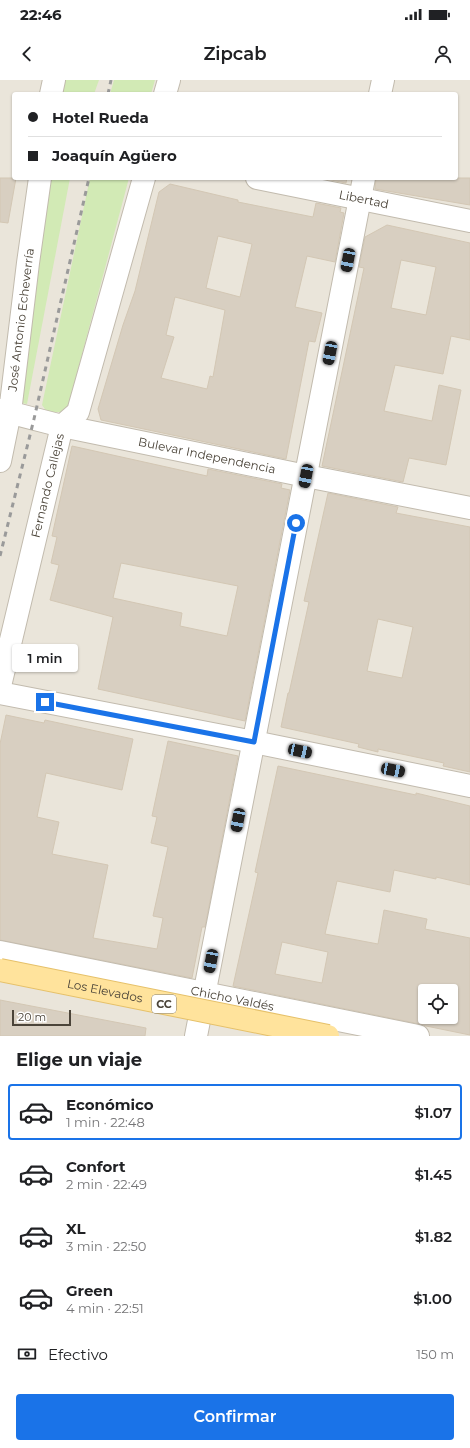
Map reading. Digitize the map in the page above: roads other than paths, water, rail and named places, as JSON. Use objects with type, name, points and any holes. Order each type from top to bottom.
[{"type":"main road","name":"Los Elevados","points":[[0,970],[328,1036]]},
{"type":"street","points":[[51,92],[54,80]]},
{"type":"street","points":[[165,92],[168,80]]},
{"type":"street","points":[[380,92],[383,80]]},
{"type":"street","name":"José Antonio Echeverría","points":[[0,461],[5,411],[40,180]]},
{"type":"street","name":"Fernando Callejas","points":[[0,686],[62,426],[78,412],[143,180]]},
{"type":"street","name":"Libertad","points":[[278,180],[362,188],[470,221]]},
{"type":"street","points":[[196,1036],[362,188]]},
{"type":"street","name":"Bulevar Independencia","points":[[5,411],[62,426],[470,508]]},
{"type":"street","points":[[0,693],[254,742],[470,786]]},
{"type":"street","name":"Chicho Valdés","points":[[0,952],[418,1036]]},
{"type":"railway","points":[[108,92],[111,80]]},
{"type":"railway","points":[[0,556],[34,419],[89,180]]}]
